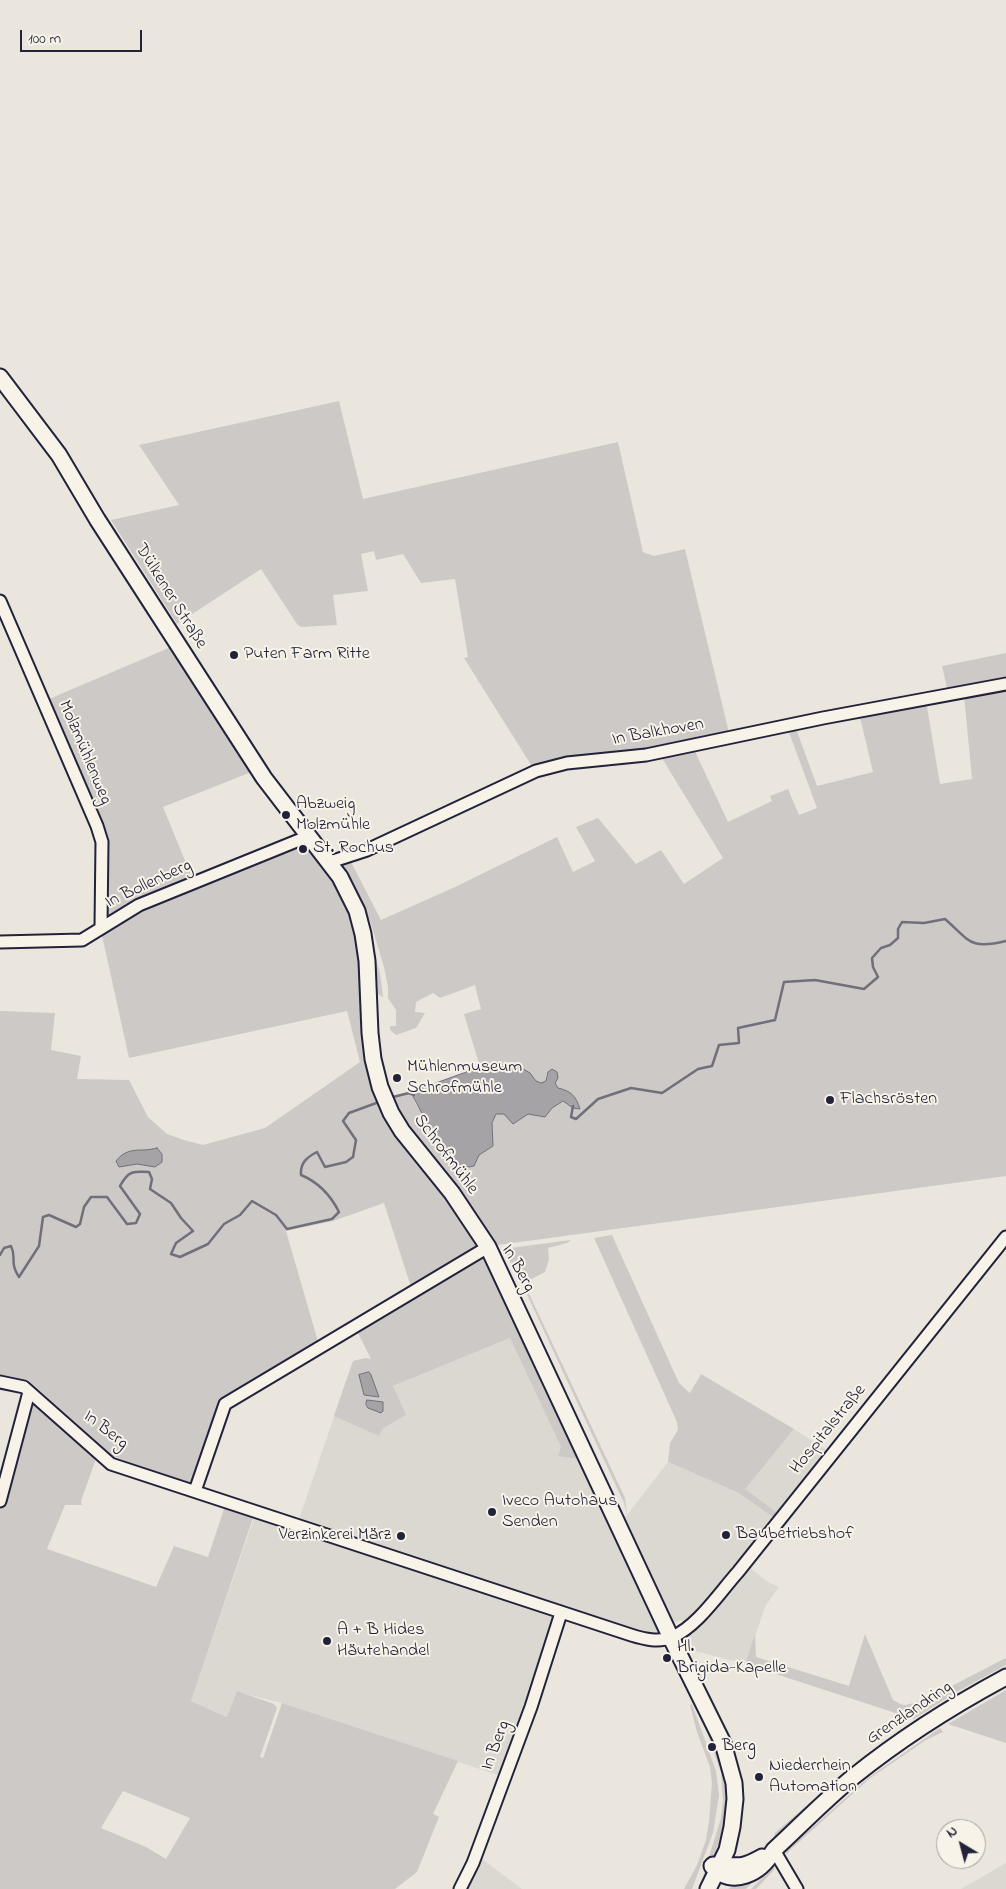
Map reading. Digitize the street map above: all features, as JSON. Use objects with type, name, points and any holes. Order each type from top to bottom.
[{"type":"main road","name":"Dülkener Straße","points":[[0,377],[59,455],[97,519],[264,778],[330,862]]},
{"type":"main road","name":"Schrofmühle","points":[[330,862],[340,877],[357,911],[363,934],[370,1033],[373,1059],[380,1086],[391,1112],[402,1131],[473,1223],[488,1247]]},
{"type":"main road","name":"In Berg","points":[[488,1247],[671,1638],[723,1743],[734,1783],[735,1799],[727,1850],[716,1867]]},
{"type":"main road","name":"Grenzlandring","points":[[716,1867],[744,1866],[774,1850],[851,1778],[893,1747],[1006,1676]]},
{"type":"main road","name":"Grenzlandring","points":[[718,1889],[733,1879],[746,1876],[757,1870],[770,1858],[774,1850]]},
{"type":"main road","points":[[716,1867],[727,1878],[733,1879]]},
{"type":"main road","points":[[698,1889],[716,1867]]},
{"type":"main road","points":[[708,1889],[716,1867]]},
{"type":"street","name":"Molzmühlenweg","points":[[0,601],[97,826],[102,842],[101,926]]},
{"type":"street","name":"In Balkhoven","points":[[330,862],[367,850],[536,771],[567,763],[646,755],[842,714],[1006,684]]},
{"type":"street","name":"In Bollenberg","points":[[0,942],[82,940],[101,926],[139,905],[309,836]]},
{"type":"street","name":"Hospitalstraße","points":[[671,1638],[691,1624],[738,1572],[1006,1237]]},
{"type":"street","name":"In Berg","points":[[195,1492],[225,1404],[488,1247]]},
{"type":"street","name":"In Berg","points":[[0,1382],[24,1387],[111,1464],[561,1613],[648,1640],[671,1638]]},
{"type":"street","points":[[0,1501],[30,1392]]},
{"type":"street","name":"In Berg","points":[[460,1889],[473,1863],[531,1707],[561,1613]]},
{"type":"street","points":[[774,1850],[797,1889]]},
{"type":"shaded area","points":[[339,401],[363,499],[618,442],[643,552],[654,556],[685,549],[729,733],[647,751],[533,768],[464,658],[468,657],[455,579],[421,583],[403,554],[376,560],[374,551],[361,554],[368,591],[333,595],[337,625],[301,627],[297,624],[261,569],[177,624],[111,520],[179,505],[139,445]]},
{"type":"shaded area","points":[[171,647],[254,771],[163,807],[193,880],[108,919],[104,916],[104,843],[81,775],[49,699]]},
{"type":"shaded area","points":[[1006,653],[1006,1176],[498,1245],[407,1123],[391,1096],[411,1092],[416,1105],[474,1166],[479,1155],[493,1146],[492,1123],[496,1114],[528,1114],[545,1117],[552,1108],[564,1101],[574,1108],[555,1083],[546,1075],[546,1081],[541,1083],[536,1081],[530,1073],[496,1067],[485,1071],[480,1067],[464,1014],[481,1009],[475,985],[440,998],[433,993],[416,1002],[415,1012],[425,1013],[416,1028],[396,1035],[390,1030],[390,1026],[396,1026],[396,1010],[388,998],[384,967],[361,898],[342,863],[350,860],[381,920],[455,887],[557,837],[573,872],[595,861],[576,827],[598,818],[636,864],[661,850],[684,884],[723,858],[660,755],[693,747],[728,822],[772,801],[770,796],[788,789],[799,815],[817,808],[787,727],[795,726],[817,786],[873,772],[859,713],[926,701],[940,784],[972,779],[964,695],[949,697],[942,666]]},
{"type":"shaded area","points":[[308,844],[317,850],[357,923],[375,1086],[481,1246],[412,1290],[384,1203],[333,1221],[286,1231],[319,1345],[224,1401],[196,1482],[190,1485],[113,1456],[28,1380],[0,1378],[0,1011],[55,1013],[51,1050],[81,1056],[77,1079],[129,1080],[148,1117],[167,1134],[203,1145],[265,1128],[360,1062],[347,1011],[129,1058],[101,931],[140,908],[301,845]]},
{"type":"shaded area","points":[[369,935],[380,973],[383,997],[374,992]]},
{"type":"shaded area","points":[[515,1064],[530,1073],[536,1081],[541,1083],[546,1081],[548,1072],[552,1069],[557,1072],[558,1078],[555,1083],[558,1088],[572,1095],[580,1109],[573,1108],[563,1101],[552,1108],[545,1117],[528,1114],[513,1124],[504,1114],[496,1114],[492,1123],[493,1146],[479,1155],[474,1166],[465,1167],[459,1165],[440,1142],[411,1092],[480,1067],[485,1071]]},
{"type":"shaded area","points":[[157,1148],[162,1154],[162,1162],[155,1167],[137,1164],[119,1167],[116,1161],[130,1151]]},
{"type":"shaded area","points":[[612,1235],[679,1383],[690,1393],[701,1374],[794,1429],[745,1489],[780,1515],[776,1519],[739,1493],[668,1462],[670,1443],[678,1430],[677,1422],[594,1238]]},
{"type":"shaded area","points":[[571,1240],[567,1243],[548,1248],[549,1259],[545,1272],[524,1283],[625,1498],[627,1515],[624,1503],[517,1273],[503,1249]]},
{"type":"shaded area","points":[[484,1253],[596,1488],[593,1490],[577,1459],[558,1456],[561,1447],[510,1338],[393,1386],[406,1415],[383,1428],[379,1436],[334,1416],[353,1361],[366,1358],[371,1359],[358,1333],[361,1325]]},
{"type":"shaded area","points":[[510,1338],[566,1457],[584,1460],[613,1524],[627,1515],[668,1462],[739,1493],[794,1429],[828,1451],[741,1561],[768,1582],[779,1587],[766,1605],[745,1664],[691,1650],[681,1620],[648,1635],[561,1609],[501,1776],[282,1703],[237,1692],[228,1717],[191,1701],[255,1515],[296,1528],[353,1361],[366,1358],[393,1386]]},
{"type":"shaded area","points":[[369,1372],[379,1397],[364,1395],[359,1375]]},
{"type":"shaded area","points":[[367,1400],[383,1402],[383,1411],[381,1413],[368,1408],[366,1405]]},
{"type":"shaded area","points":[[34,1403],[97,1456],[81,1501],[82,1505],[65,1505],[47,1549],[156,1587],[174,1546],[208,1557],[225,1506],[254,1515],[191,1701],[227,1717],[237,1691],[274,1704],[277,1708],[260,1757],[263,1758],[282,1703],[458,1761],[433,1814],[439,1817],[417,1872],[395,1889],[0,1889],[0,1509],[27,1405]],"holes":[[[123,1791],[190,1818],[166,1859],[146,1847],[101,1828]]]},
{"type":"shaded area","points":[[755,1634],[756,1657],[849,1686],[865,1634],[893,1700],[904,1705],[912,1704],[938,1693],[1006,1658],[1006,1665],[955,1693],[914,1719],[745,1664]]},
{"type":"shaded area","points":[[1006,1667],[1006,1672],[918,1722],[916,1721],[959,1693]]},
{"type":"shaded area","points":[[1006,1690],[1006,1743],[948,1724]]},
{"type":"shaded area","points":[[692,1704],[716,1771],[719,1795],[713,1833],[692,1889],[684,1889],[697,1865],[706,1840],[712,1783],[710,1767],[697,1732],[690,1705]]},
{"type":"shaded area","points":[[912,1724],[914,1725],[838,1783],[777,1837],[774,1836],[775,1833],[825,1790]]},
{"type":"shaded area","points":[[932,1725],[938,1726],[876,1768],[835,1803],[792,1844],[844,1791]]},
{"type":"shaded area","points":[[940,1728],[943,1732],[926,1740],[869,1779],[789,1851],[787,1855],[786,1851],[868,1778]]},
{"type":"shaded area","points":[[707,1732],[722,1763],[725,1776],[726,1806],[716,1851],[703,1876],[721,1818],[723,1801],[721,1773]]},
{"type":"shaded area","points":[[478,1856],[522,1889],[461,1889]]},
{"type":"shaded area","points":[[1006,1863],[1006,1889],[961,1889]]},
{"type":"shaded area","points":[[773,1867],[775,1869],[756,1889],[751,1889]]},
{"type":"shaded area","points":[[762,1872],[746,1889],[728,1889]]},
{"type":"waterway","points":[[573,1106],[571,1117],[576,1119],[598,1099],[631,1088],[662,1093],[698,1069],[712,1066],[719,1045],[739,1043],[738,1028],[775,1020],[784,982],[815,980],[864,989],[878,977],[873,967],[872,958],[881,948],[890,945],[898,938],[898,929],[902,922],[924,923],[945,919],[971,942],[994,944],[1006,941]]},
{"type":"waterway","points":[[393,1097],[409,1093],[414,1095]]},
{"type":"waterway","points":[[0,1255],[4,1248],[11,1246],[14,1268],[19,1277],[39,1246],[43,1217],[49,1215],[76,1227],[80,1224],[84,1207],[91,1197],[107,1197],[127,1224],[136,1223],[140,1214],[120,1186],[128,1175],[135,1172],[149,1172],[152,1179],[150,1189],[171,1203],[193,1231],[176,1243],[171,1254],[180,1257],[208,1244],[224,1224],[240,1215],[252,1201],[276,1215],[287,1229],[332,1219],[339,1212],[323,1190],[313,1181],[301,1175],[303,1164],[307,1158],[317,1152],[325,1167],[346,1162],[353,1157],[356,1140],[343,1121],[349,1113],[379,1102]]},
{"type":"place","name":"Puten Farm Ritte","points":[[234,655]]},
{"type":"place","name":"Abzweig Molzmühle","points":[[286,815]]},
{"type":"place","name":"St. Rochus","points":[[303,849]]},
{"type":"place","name":"Mühlenmuseum Schrofmühle","points":[[397,1078]]},
{"type":"place","name":"Flachsrösten","points":[[830,1100]]},
{"type":"place","name":"Iveco Autohaus Senden","points":[[492,1512]]},
{"type":"place","name":"Baubetriebshof","points":[[726,1535]]},
{"type":"place","name":"Verzinkerei März","points":[[401,1536]]},
{"type":"place","name":"A + B Hides Häutehandel","points":[[327,1641]]},
{"type":"place","name":"Hl. Brigida-Kapelle","points":[[667,1658]]},
{"type":"place","name":"Berg","points":[[712,1747]]},
{"type":"place","name":"Niederrhein Automation","points":[[759,1777]]}]
